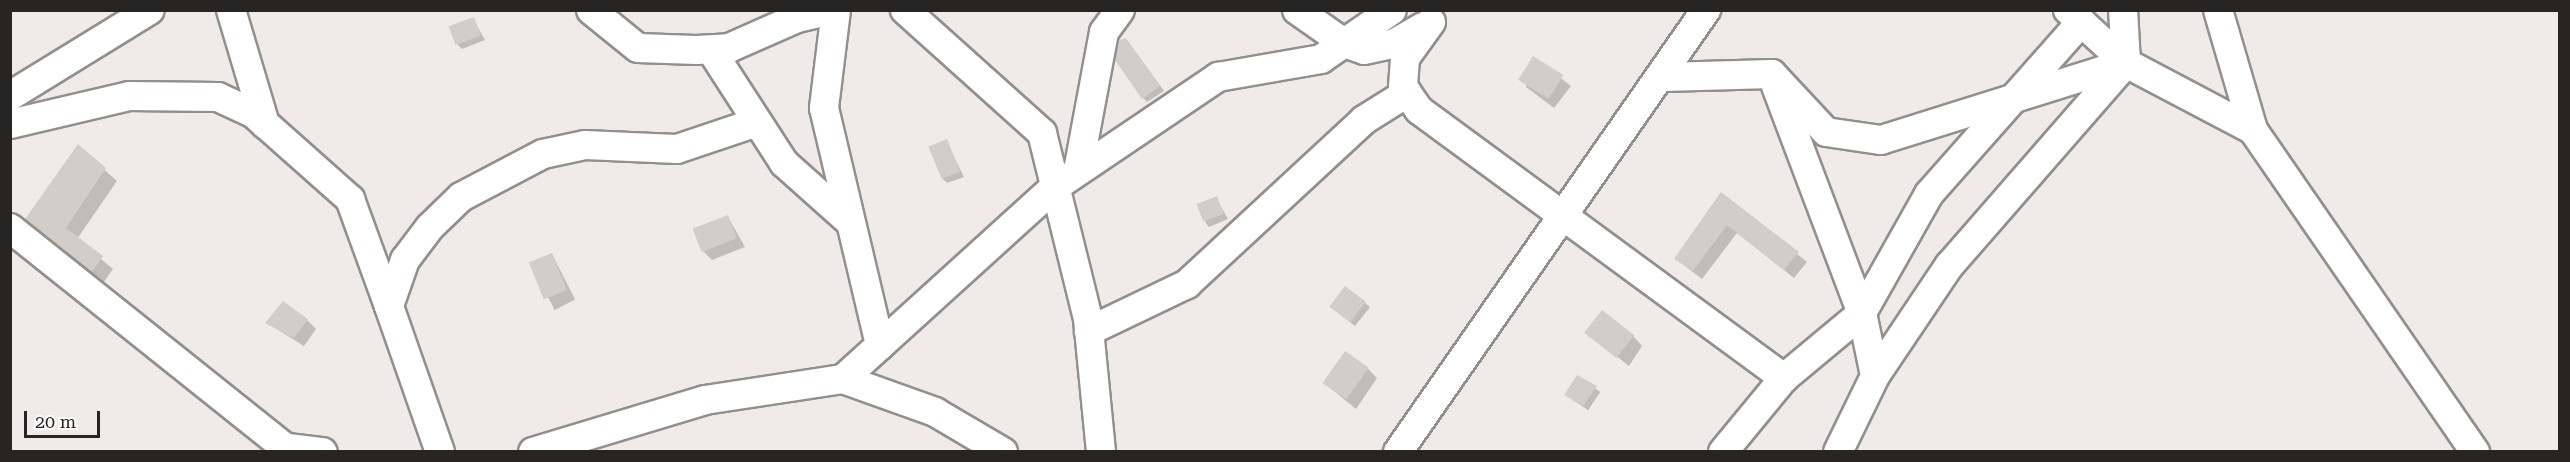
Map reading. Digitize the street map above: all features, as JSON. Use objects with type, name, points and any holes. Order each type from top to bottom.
[{"type":"street","points":[[10,96],[150,10]]},
{"type":"street","points":[[231,10],[265,124]]},
{"type":"street","points":[[591,10],[638,48],[711,50],[834,10],[824,108],[848,220],[880,345]]},
{"type":"street","points":[[905,10],[1042,133],[1067,179],[1089,331],[1101,452]]},
{"type":"street","points":[[1067,179],[1104,32],[1120,10]]},
{"type":"street","points":[[1297,10],[1344,43],[1364,50],[1393,44],[1435,16]]},
{"type":"street","points":[[843,379],[1067,179],[1218,77],[1320,59],[1392,10]]},
{"type":"street","points":[[1838,452],[1875,376],[1949,266],[2126,63],[2123,10]]},
{"type":"street","points":[[2218,10],[2253,130],[2475,452]]},
{"type":"street","points":[[1398,452],[1564,213],[1664,77],[1696,14]]},
{"type":"street","points":[[1435,16],[1405,58],[1407,93],[1419,110],[1564,213],[1784,378]]},
{"type":"street","points":[[1723,452],[1784,378],[1862,313],[1929,194],[2016,96],[2075,16],[2126,63],[2253,130]]},
{"type":"street","points":[[711,50],[783,163],[848,220]]},
{"type":"street","points":[[1664,77],[1772,74],[1826,132],[1881,140],[2126,63]]},
{"type":"street","points":[[1772,74],[1862,313],[1875,376]]},
{"type":"street","points":[[1089,331],[1187,284],[1364,120],[1407,93]]},
{"type":"street","points":[[10,124],[129,96],[218,97],[265,124],[350,199],[436,426],[440,452]]},
{"type":"street","points":[[389,306],[405,260],[430,227],[498,174],[543,154],[585,145],[677,149],[757,122]]},
{"type":"street","points":[[10,228],[289,450],[323,452]]},
{"type":"street","points":[[533,452],[705,400],[843,379],[935,412],[1003,452]]},
{"type":"building","points":[[474,17],[481,36],[455,45],[449,26]]},
{"type":"building","points":[[1126,38],[1160,86],[1142,99],[1115,60],[1119,40]]},
{"type":"building","points":[[1533,56],[1564,75],[1549,99],[1518,80]]},
{"type":"building","points":[[947,139],[960,171],[942,179],[928,146]]},
{"type":"building","points":[[78,144],[106,168],[66,228],[103,256],[92,272],[25,219]]},
{"type":"building","points":[[1721,192],[1799,252],[1784,270],[1727,225],[1693,271],[1674,259]]},
{"type":"building","points":[[1217,196],[1224,214],[1203,222],[1196,204]]},
{"type":"building","points":[[728,215],[737,238],[701,252],[693,229]]},
{"type":"building","points":[[552,253],[567,290],[544,299],[529,262]]},
{"type":"building","points":[[1345,286],[1366,302],[1350,322],[1329,307]]},
{"type":"building","points":[[283,301],[308,319],[294,338],[265,323]]},
{"type":"building","points":[[1602,310],[1634,335],[1616,358],[1584,333]]},
{"type":"building","points":[[1345,351],[1369,368],[1346,400],[1323,383]]},
{"type":"building","points":[[1577,375],[1597,386],[1583,406],[1564,395]]}]
